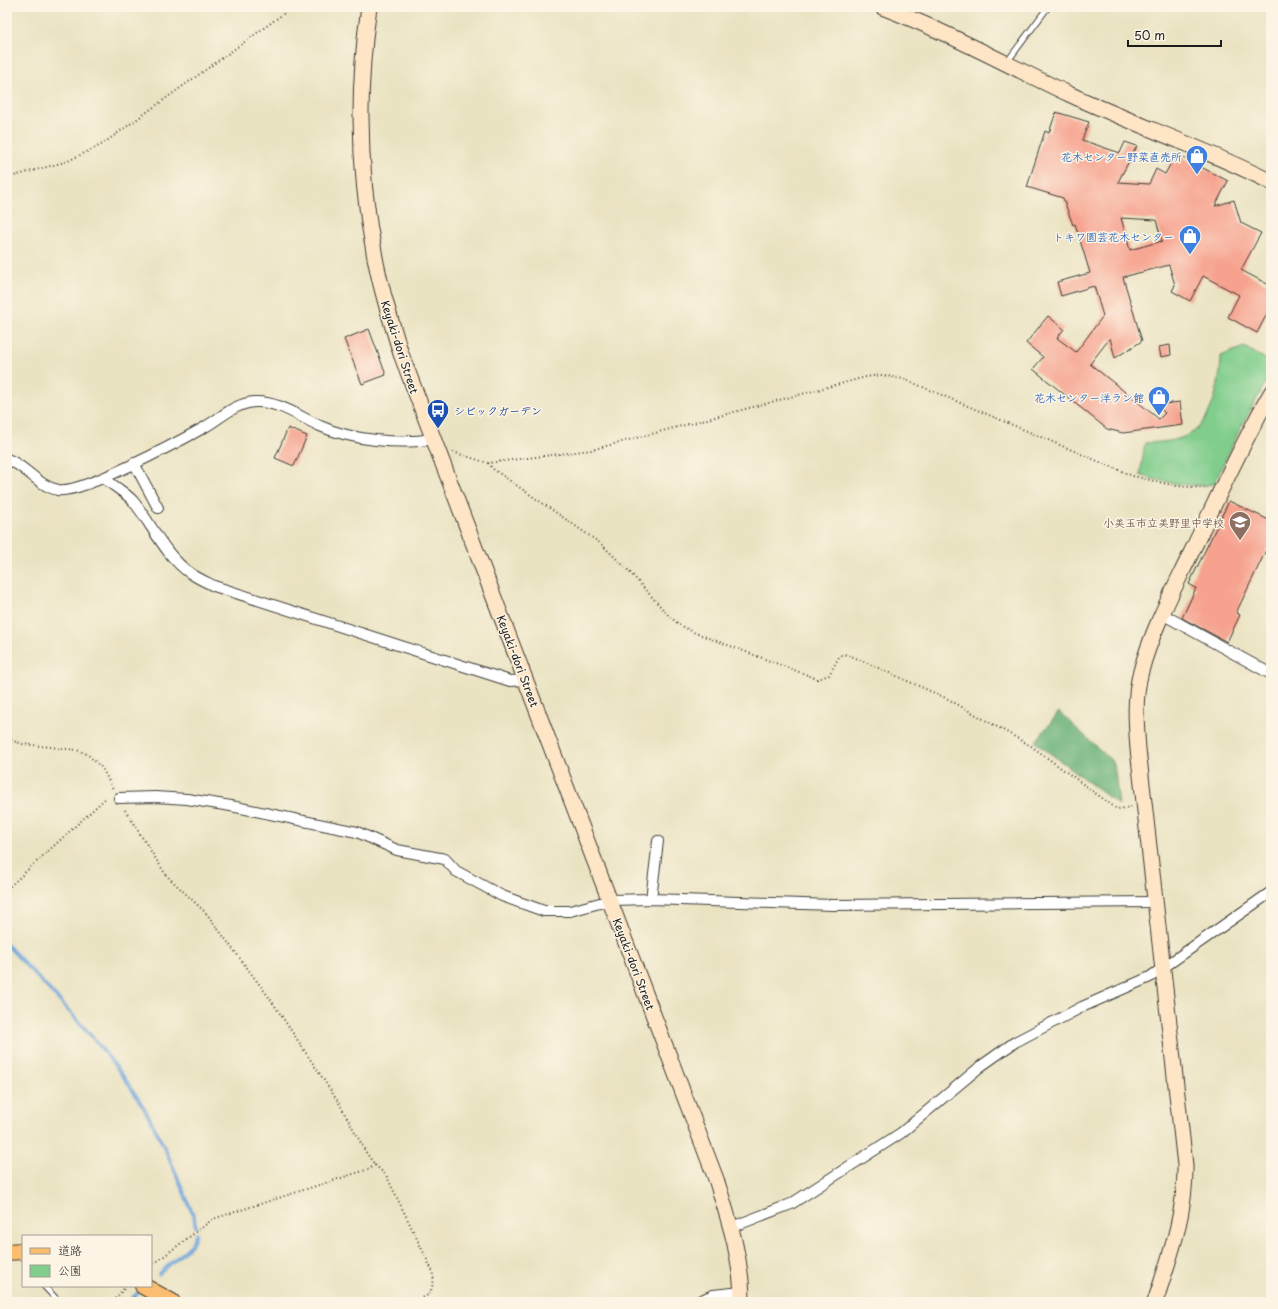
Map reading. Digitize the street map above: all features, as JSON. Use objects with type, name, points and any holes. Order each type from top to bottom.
[{"type":"main road","points":[[145,1287],[172,1302]]},
{"type":"street","name":"Keyaki-dori Street","points":[[369,7],[363,55],[361,133],[369,227],[381,287],[401,354],[525,680],[611,900],[716,1179],[732,1227],[740,1263],[742,1297]]},
{"type":"street","points":[[882,7],[916,19],[1070,94],[1271,182]]},
{"type":"street","points":[[1155,1302],[1180,1219],[1185,1186],[1185,1164],[1135,713],[1141,672],[1148,648],[1162,614],[1251,427],[1271,392]]},
{"type":"street","points":[[7,459],[22,467],[48,487],[66,491],[104,478],[190,436],[235,407],[255,402],[277,406],[327,429],[366,439],[419,442],[436,445]]},
{"type":"street","points":[[134,463],[158,508]]},
{"type":"street","points":[[104,478],[132,500],[157,536],[178,562],[189,572],[214,586],[510,680],[525,680]]},
{"type":"street","points":[[1162,614],[1271,674]]},
{"type":"street","points":[[117,795],[187,799],[231,806],[357,832],[397,850],[445,859],[456,871],[502,896],[544,911],[570,911],[611,900],[651,899],[833,905],[1156,902]]},
{"type":"street","points":[[651,899],[658,841]]},
{"type":"street","points":[[732,1227],[791,1204],[901,1133],[980,1066],[1015,1042],[1082,1007],[1150,977],[1271,892]]},
{"type":"street","points":[[697,1302],[713,1296],[742,1297]]},
{"type":"lane","points":[[1007,63],[1048,7]]},
{"type":"lane","points":[[45,1287],[59,1302]]},
{"type":"path","points":[[7,178],[68,161],[102,145],[293,7]]},
{"type":"path","points":[[436,445],[488,463],[591,450],[866,377],[880,375],[904,379],[1133,476],[1170,484],[1210,488],[1220,491]]},
{"type":"path","points":[[488,463],[493,469],[600,543],[626,568],[669,616],[693,632],[818,679],[829,675],[839,657],[843,654],[849,655],[948,699],[1017,738],[1075,777],[1117,809],[1145,805]]},
{"type":"path","points":[[7,739],[23,744],[77,750],[87,754],[102,768],[166,874],[206,913],[271,1000],[339,1103],[375,1165],[386,1175],[432,1270],[434,1280],[430,1294],[414,1302]]},
{"type":"path","points":[[7,890],[105,798],[117,795]]},
{"type":"path","points":[[152,1265],[213,1219],[368,1170],[375,1165]]},
{"type":"path","points":[[113,1302],[125,1287]]},
{"type":"green space","points":[[1244,347],[1271,362],[1271,373],[1240,429],[1214,484],[1177,484],[1140,475],[1145,443],[1170,441],[1182,438],[1200,426],[1211,408],[1217,386],[1221,356]]},
{"type":"green space","points":[[1059,712],[1114,763],[1119,805],[1035,742]]},
{"type":"building","points":[[1056,112],[1089,122],[1082,140],[1120,153],[1125,142],[1137,146],[1118,182],[1149,184],[1156,169],[1165,174],[1176,154],[1228,181],[1215,206],[1234,200],[1241,223],[1261,233],[1241,270],[1271,286],[1271,306],[1257,333],[1228,317],[1239,295],[1203,276],[1190,301],[1172,291],[1175,285],[1169,265],[1123,277],[1142,341],[1115,358],[1110,338],[1090,364],[1159,419],[1165,413],[1157,405],[1180,402],[1183,425],[1123,433],[1107,429],[1033,369],[1043,357],[1026,343],[1048,316],[1064,329],[1057,338],[1076,352],[1103,316],[1094,286],[1061,296],[1057,282],[1090,273],[1075,224],[1073,225],[1063,198],[1027,187],[1045,131],[1049,133]],"holes":[[[1121,218],[1156,220],[1162,241],[1130,250]]]},
{"type":"building","points":[[369,329],[386,375],[362,384],[344,339]]},
{"type":"building","points":[[1170,345],[1171,355],[1161,357],[1159,347]]},
{"type":"building","points":[[288,428],[307,436],[294,466],[275,458]]},
{"type":"building","points":[[1229,501],[1271,521],[1271,540],[1236,613],[1240,615],[1227,642],[1182,618],[1196,588],[1189,584]]},
{"type":"waterway","points":[[7,945],[83,1026],[101,1047],[134,1092],[155,1127],[167,1153],[194,1217],[196,1227]]},
{"type":"waterway","points":[[159,1274],[191,1245],[196,1234]]},
{"type":"waterway","points":[[128,1302],[138,1293]]},
{"type":"place","name":"花木センター野菜直売所","points":[[1197,176]]},
{"type":"place","name":"トキワ園芸花木センター","points":[[1190,256]]},
{"type":"place","name":"花木センター洋ラン館","points":[[1159,416]]},
{"type":"place","name":"シビックガーデン","points":[[438,430]]},
{"type":"place","name":"小美玉市立美野里中学校","points":[[1240,542]]}]
